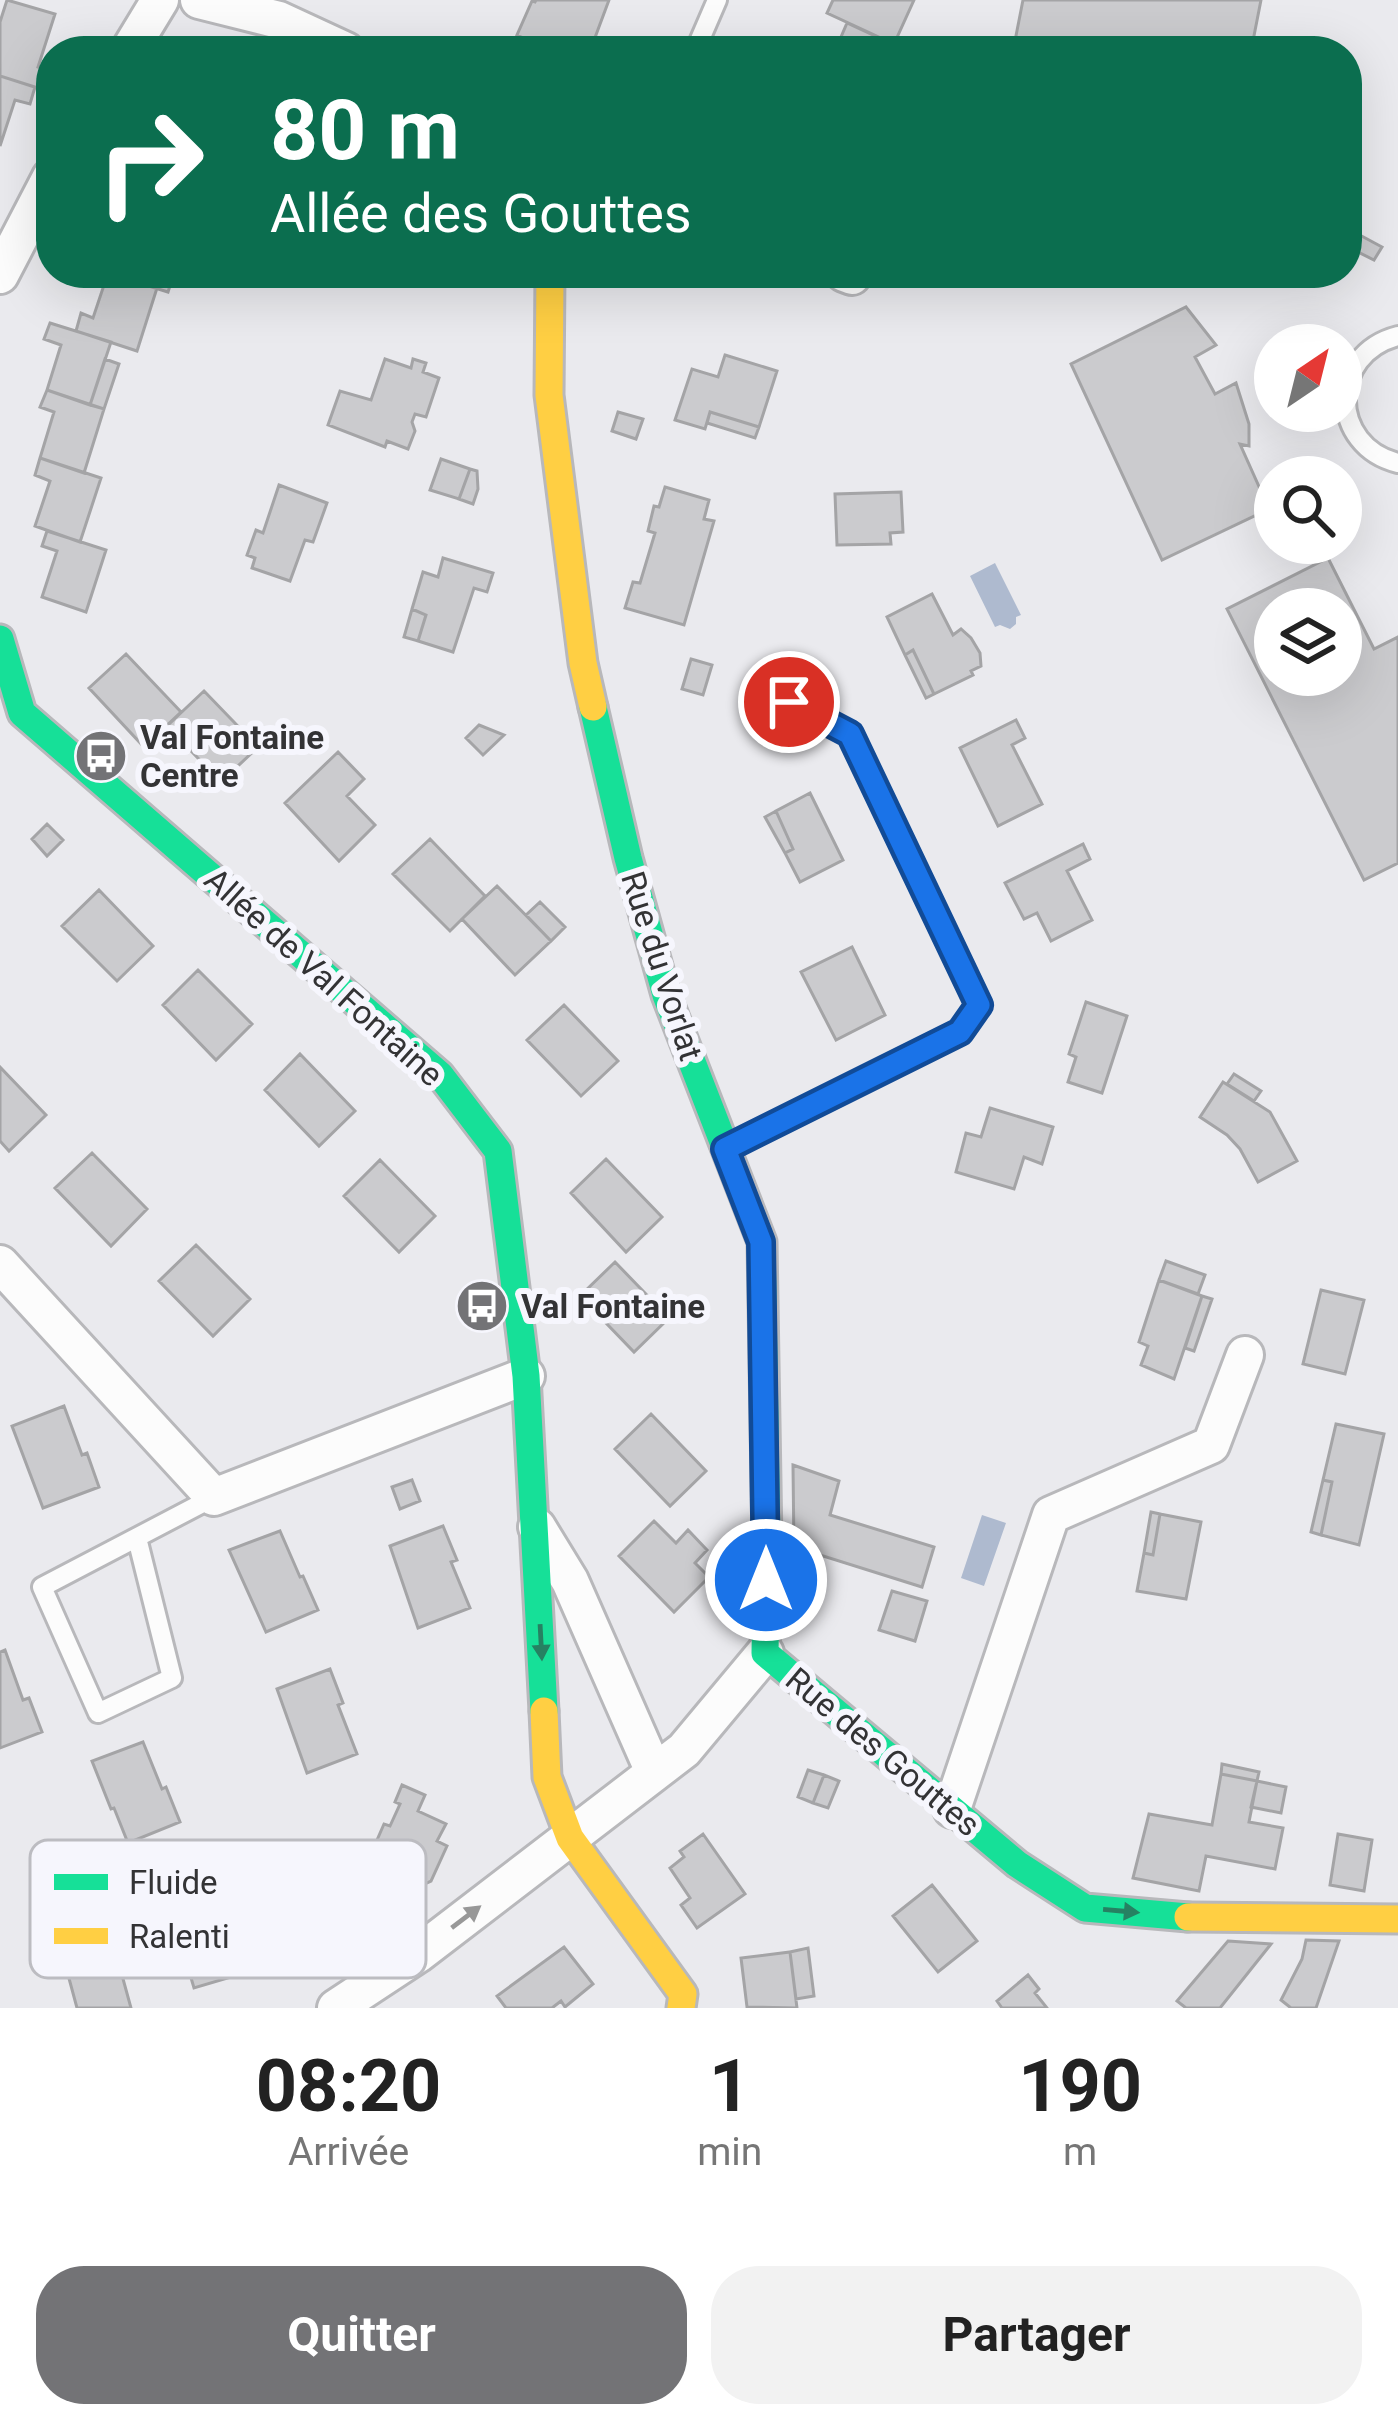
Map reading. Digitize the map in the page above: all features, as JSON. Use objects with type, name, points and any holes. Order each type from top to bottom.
[{"type":"street","points":[[138,36],[160,0]]},
{"type":"street","points":[[199,0],[280,20],[314,36]]},
{"type":"street","points":[[0,275],[36,206]]},
{"type":"street","name":"Rue du Vorlat","points":[[550,288],[549,394],[583,663],[628,858],[666,994],[761,1242],[765,1653]]},
{"type":"street","name":"Allée de Val Fontaine","points":[[0,639],[11,719],[440,1075],[498,1151],[526,1376],[547,1777],[570,1838],[683,1994],[681,2008]]},
{"type":"street","points":[[0,1264],[214,1497],[526,1376]]},
{"type":"street","points":[[952,1809],[1051,1515],[1211,1445],[1245,1355]]},
{"type":"street","name":"Allée de Val Fontaine","points":[[535,1525],[570,1581],[654,1772]]},
{"type":"street","name":"Rue des Gouttes","points":[[426,1948],[684,1750],[765,1653],[1018,1864],[1085,1908],[1189,1917],[1398,1918]]},
{"type":"street","name":"Rue des Gouttes","points":[[336,2008],[382,1978]]},
{"type":"lane","points":[[701,36],[717,0]]},
{"type":"lane","points":[[1398,336],[1371,347],[1356,363],[1347,384],[1346,406],[1352,428],[1365,446],[1384,460],[1398,463]]},
{"type":"lane","points":[[725,1149],[960,1032],[979,1005],[850,734],[789,702]]},
{"type":"lane","points":[[137,1538],[172,1678],[98,1713],[42,1587],[214,1497]]},
{"type":"water","points":[[995,563],[1021,615],[1010,629],[995,627],[970,576]]},
{"type":"water","points":[[982,1515],[1006,1523],[984,1586],[961,1578]]},
{"type":"building","points":[[7,0],[55,14],[48,36],[36,36],[36,87],[0,76],[0,22]]},
{"type":"building","points":[[609,0],[596,36],[517,35],[535,2]]},
{"type":"building","points":[[833,0],[914,0],[898,36],[877,36],[827,13]]},
{"type":"building","points":[[1023,0],[1261,0],[1254,36],[1016,36]]},
{"type":"building","points":[[847,23],[875,36],[841,36]]},
{"type":"building","points":[[0,76],[35,87],[30,104],[15,100],[0,146]]},
{"type":"building","points":[[1362,236],[1382,247],[1374,260],[1362,254]]},
{"type":"building","points":[[103,288],[157,288],[137,351],[76,331],[81,313],[93,318]]},
{"type":"building","points":[[1186,307],[1216,345],[1195,357],[1215,394],[1236,383],[1249,424],[1249,446],[1240,444],[1254,475],[1254,516],[1162,560],[1071,364]]},
{"type":"building","points":[[50,323],[111,342],[90,405],[47,390],[61,345],[44,339]]},
{"type":"building","points":[[725,355],[777,371],[759,427],[710,412],[705,429],[675,420],[692,369],[718,377]]},
{"type":"building","points":[[105,359],[119,364],[104,409],[90,405]]},
{"type":"building","points":[[385,359],[411,368],[413,359],[426,363],[423,372],[439,378],[426,417],[415,414],[408,449],[387,441],[385,447],[328,425],[340,391],[371,400]]},
{"type":"building","points":[[47,390],[104,409],[84,473],[40,458],[54,412],[40,407]]},
{"type":"building","points":[[618,412],[643,419],[636,439],[612,431]]},
{"type":"building","points":[[710,412],[759,427],[755,438],[707,423]]},
{"type":"building","points":[[40,458],[101,478],[80,542],[35,526],[50,481],[35,475]]},
{"type":"building","points":[[441,459],[470,469],[459,499],[430,490]]},
{"type":"building","points":[[470,469],[477,471],[473,504],[459,499]]},
{"type":"building","points":[[279,485],[327,503],[313,542],[305,540],[290,581],[252,568],[255,558],[247,555],[256,530],[263,533]]},
{"type":"building","points":[[665,487],[709,500],[704,519],[714,521],[684,625],[625,608],[633,582],[640,583],[655,533],[648,531],[654,506],[659,507]]},
{"type":"building","points":[[901,492],[903,532],[890,533],[891,544],[837,545],[835,494]]},
{"type":"building","points":[[47,531],[106,550],[86,612],[42,597],[57,551],[42,546]]},
{"type":"building","points":[[443,558],[493,573],[487,592],[474,588],[453,652],[418,641],[426,615],[412,609],[423,572],[438,577]]},
{"type":"building","points":[[1316,564],[1331,564],[1343,588],[1269,588]]},
{"type":"building","points":[[932,594],[953,635],[961,629],[971,638],[981,666],[971,671],[973,675],[934,694],[913,650],[905,655],[887,617]]},
{"type":"building","points":[[1254,595],[1254,662],[1227,609]]},
{"type":"building","points":[[412,609],[426,615],[418,641],[404,637]]},
{"type":"building","points":[[1362,625],[1374,649],[1398,637],[1398,863],[1364,880],[1271,696],[1362,696]]},
{"type":"building","points":[[913,650],[934,694],[926,698],[905,655]]},
{"type":"building","points":[[126,654],[181,712],[144,747],[89,688]]},
{"type":"building","points":[[691,659],[712,665],[703,695],[682,689]]},
{"type":"building","points":[[204,691],[258,747],[221,782],[167,726]]},
{"type":"building","points":[[1016,720],[1025,738],[1012,745],[1042,804],[998,826],[960,748]]},
{"type":"building","points":[[479,725],[504,735],[483,755],[466,738]]},
{"type":"building","points":[[338,752],[364,779],[347,796],[375,825],[339,861],[285,803]]},
{"type":"building","points":[[810,793],[843,860],[800,882],[785,853],[793,849],[776,811]]},
{"type":"building","points":[[776,811],[793,849],[785,853],[765,817]]},
{"type":"building","points":[[47,824],[63,840],[47,856],[32,839]]},
{"type":"building","points":[[430,839],[485,896],[450,931],[393,874]]},
{"type":"building","points":[[1083,844],[1090,859],[1067,871],[1092,920],[1051,941],[1037,913],[1024,919],[1005,883]]},
{"type":"building","points":[[497,886],[551,941],[515,975],[462,919]]},
{"type":"building","points":[[99,890],[153,946],[117,981],[62,926]]},
{"type":"building","points":[[540,902],[565,927],[551,941],[526,915]]},
{"type":"building","points":[[852,947],[885,1015],[836,1040],[801,972]]},
{"type":"building","points":[[198,970],[252,1024],[216,1060],[163,1005]]},
{"type":"building","points":[[1086,1002],[1127,1016],[1102,1093],[1068,1082],[1076,1057],[1069,1054]]},
{"type":"building","points":[[564,1005],[618,1061],[581,1096],[527,1040]]},
{"type":"building","points":[[300,1054],[355,1111],[319,1146],[265,1090]]},
{"type":"building","points":[[0,1067],[46,1115],[9,1151],[0,1141]]},
{"type":"building","points":[[1234,1074],[1261,1091],[1254,1101],[1227,1084]]},
{"type":"building","points":[[1223,1082],[1270,1112],[1297,1161],[1258,1182],[1240,1149],[1200,1117]]},
{"type":"building","points":[[990,1108],[1053,1127],[1042,1164],[1024,1157],[1014,1189],[956,1172],[966,1133],[981,1137]]},
{"type":"building","points":[[92,1153],[147,1209],[111,1246],[55,1188]]},
{"type":"building","points":[[606,1159],[662,1217],[626,1252],[571,1193]]},
{"type":"building","points":[[380,1160],[435,1216],[399,1252],[344,1196]]},
{"type":"building","points":[[196,1245],[250,1299],[213,1336],[159,1281]]},
{"type":"building","points":[[1166,1261],[1205,1275],[1198,1294],[1159,1280]]},
{"type":"building","points":[[615,1262],[669,1318],[634,1352],[580,1296]]},
{"type":"building","points":[[1159,1280],[1202,1296],[1174,1379],[1141,1365],[1148,1346],[1139,1342]]},
{"type":"building","points":[[1321,1290],[1364,1300],[1345,1374],[1303,1364]]},
{"type":"building","points":[[1202,1296],[1212,1299],[1194,1351],[1185,1348]]},
{"type":"building","points":[[64,1406],[99,1487],[43,1508],[12,1426]]},
{"type":"building","points":[[651,1414],[706,1471],[670,1506],[615,1449]]},
{"type":"building","points":[[1336,1424],[1384,1434],[1359,1545],[1321,1535],[1332,1482],[1323,1480]]},
{"type":"building","points":[[793,1465],[839,1481],[830,1515],[934,1547],[922,1587],[794,1551]]},
{"type":"building","points":[[412,1480],[420,1501],[400,1509],[392,1487]]},
{"type":"building","points":[[1323,1480],[1332,1482],[1321,1535],[1311,1532]]},
{"type":"building","points":[[1151,1512],[1160,1514],[1153,1555],[1144,1553]]},
{"type":"building","points":[[1160,1514],[1201,1522],[1186,1599],[1137,1591],[1144,1553],[1153,1555]]},
{"type":"building","points":[[654,1521],[676,1543],[688,1530],[707,1550],[695,1563],[709,1577],[674,1612],[619,1556]]},
{"type":"building","points":[[443,1526],[457,1560],[451,1562],[470,1608],[418,1628],[390,1546]]},
{"type":"building","points":[[280,1531],[318,1610],[266,1632],[229,1550]]},
{"type":"building","points":[[892,1591],[927,1601],[915,1641],[879,1630]]},
{"type":"building","points":[[5,1650],[23,1700],[29,1698],[42,1732],[0,1748],[0,1652]]},
{"type":"building","points":[[330,1669],[357,1754],[307,1773],[277,1689]]},
{"type":"building","points":[[143,1742],[180,1822],[127,1840],[92,1761]]},
{"type":"building","points":[[1222,1764],[1259,1772],[1257,1781],[1221,1774]]},
{"type":"building","points":[[808,1770],[824,1775],[813,1803],[798,1797]]},
{"type":"building","points":[[1221,1774],[1257,1781],[1249,1822],[1283,1828],[1275,1869],[1206,1856],[1199,1891],[1133,1878],[1149,1814],[1212,1825]]},
{"type":"building","points":[[824,1775],[839,1781],[828,1808],[813,1803]]},
{"type":"building","points":[[1257,1781],[1286,1787],[1281,1813],[1251,1807]]},
{"type":"building","points":[[402,1785],[425,1795],[418,1811],[446,1824],[437,1841],[447,1846],[426,1883],[426,1840],[377,1840],[384,1824],[390,1826],[400,1804],[395,1802]]},
{"type":"building","points":[[703,1834],[745,1894],[697,1928],[681,1905],[690,1898],[670,1868],[684,1857],[680,1851]]},
{"type":"building","points":[[1338,1834],[1372,1840],[1364,1891],[1330,1885]]},
{"type":"building","points":[[932,1885],[977,1941],[938,1972],[893,1916]]},
{"type":"building","points":[[1306,1940],[1339,1941],[1316,2008],[1291,2008],[1281,2000],[1302,1959]]},
{"type":"building","points":[[1228,1941],[1271,1944],[1220,2008],[1186,2008],[1177,2001]]},
{"type":"building","points":[[564,1947],[593,1984],[565,2007],[561,2001],[552,2008],[506,2008],[497,1996]]},
{"type":"building","points":[[808,1948],[814,1996],[796,1999],[790,1952]]},
{"type":"building","points":[[790,1952],[797,2008],[747,2007],[741,1958]]},
{"type":"building","points":[[1028,1975],[1047,2008],[1002,2008],[997,2001]]},
{"type":"building","points":[[69,1978],[123,1978],[131,2008],[77,2008]]},
{"type":"building","points":[[191,1978],[228,1978],[194,1988]]},
{"type":"traffic: fast","points":[[0,639],[22,713],[440,1075],[498,1151],[526,1376],[544,1711]]},
{"type":"traffic: fast","points":[[593,707],[666,995],[762,1242],[765,1653],[1017,1864],[1085,1908],[1188,1917]]},
{"type":"traffic: slow","points":[[550,288],[549,395],[583,663],[593,707]]},
{"type":"traffic: slow","points":[[544,1711],[547,1777],[570,1838],[683,1994],[681,2008]]},
{"type":"traffic: slow","points":[[1188,1917],[1398,1919]]},
{"type":"place","name":"Val Fontaine Centre","points":[[101,756]]},
{"type":"place","name":"Val Fontaine","points":[[482,1306]]},
{"type":"route","points":[[766,1580],[761,1242],[725,1149],[960,1032],[979,1005],[850,734],[789,702]]}]
